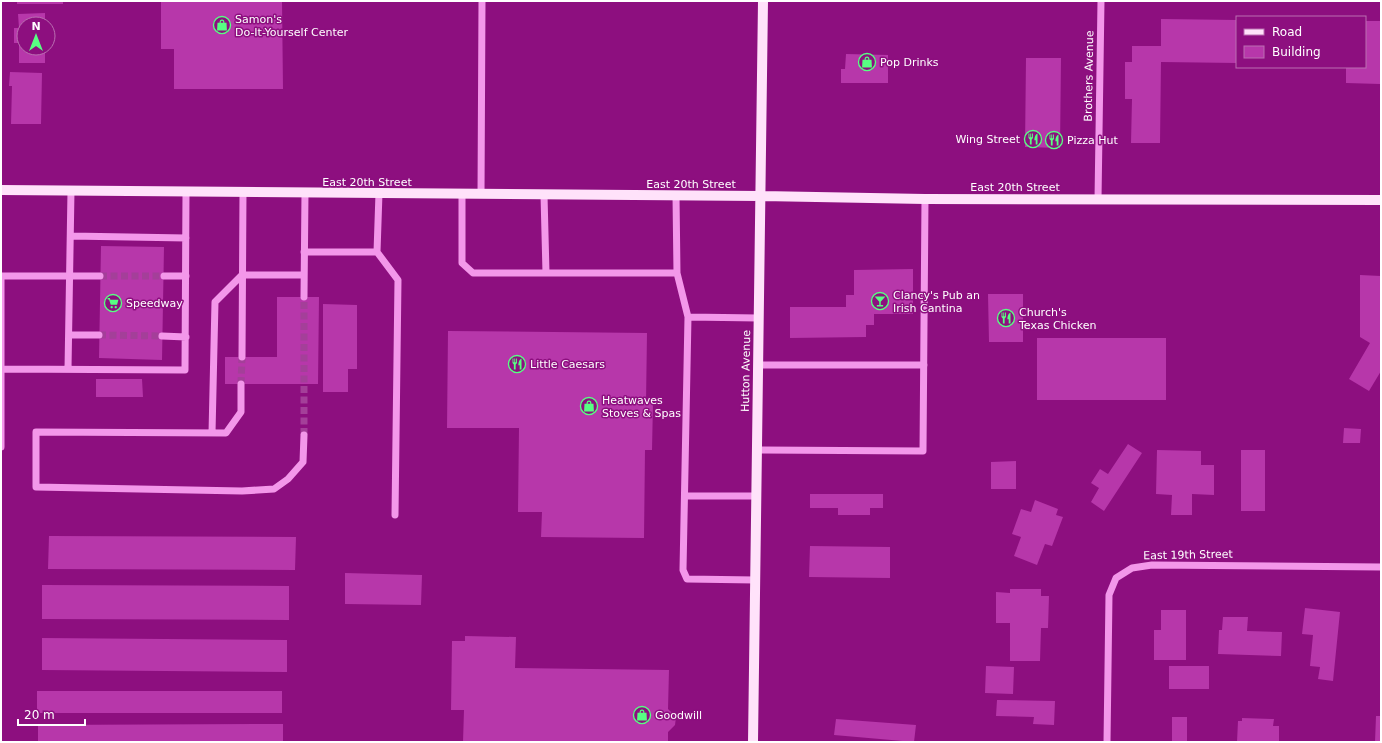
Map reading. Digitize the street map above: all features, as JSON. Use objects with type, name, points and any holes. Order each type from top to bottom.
[{"type":"main road","name":"Hutton Avenue","points":[[753,742],[763,1]]},
{"type":"main road","name":"East 20th Street","points":[[1,190],[304,194],[760,196],[925,200],[1381,200]]},
{"type":"street","points":[[481,194],[482,1]]},
{"type":"street","name":"Brothers Avenue","points":[[1098,199],[1101,1]]},
{"type":"street","points":[[68,369],[71,191]]},
{"type":"street","points":[[2,369],[185,370],[186,192]]},
{"type":"street","points":[[242,357],[243,192]]},
{"type":"street","points":[[304,194],[304,297]]},
{"type":"street","points":[[379,194],[377,252],[398,280],[395,515]]},
{"type":"street","points":[[462,194],[462,263],[473,273],[677,273]]},
{"type":"street","points":[[544,195],[546,273]]},
{"type":"street","points":[[676,196],[677,273],[688,318],[683,570],[687,579],[755,580]]},
{"type":"street","points":[[757,450],[923,451],[925,200]]},
{"type":"street","points":[[71,236],[186,238]]},
{"type":"street","points":[[304,252],[377,252]]},
{"type":"street","points":[[212,433],[215,302],[242,275],[304,275]]},
{"type":"street","points":[[1,447],[1,276],[100,276]]},
{"type":"street","points":[[164,276],[186,276]]},
{"type":"street","points":[[688,318],[758,318]]},
{"type":"street","points":[[69,335],[99,335]]},
{"type":"street","points":[[162,336],[186,337]]},
{"type":"street","points":[[758,365],[924,365]]},
{"type":"street","points":[[241,384],[241,412],[226,433],[36,432],[36,487],[242,491],[274,488],[288,479],[303,462],[304,435]]},
{"type":"street","points":[[685,496],[756,496]]},
{"type":"street","name":"East 19th Street","points":[[1107,742],[1109,595],[1116,578],[1132,568],[1152,565],[1381,567]]},
{"type":"building","points":[[17,1],[63,1],[63,4],[17,4]]},
{"type":"building","name":"Samon's Do-It-Yourself Center","points":[[161,1],[282,1],[283,89],[174,89],[174,49],[161,49]]},
{"type":"building","points":[[45,13],[45,16],[18,16],[18,14]]},
{"type":"building","points":[[1161,19],[1236,20],[1236,63],[1161,62],[1160,143],[1131,143],[1132,99],[1125,99],[1125,62],[1132,62],[1132,46],[1161,46]]},
{"type":"building","points":[[1366,21],[1381,21],[1380,84],[1346,83],[1346,68],[1366,68]]},
{"type":"building","points":[[14,28],[16,28],[16,43],[14,43]]},
{"type":"building","name":"Pop Drinks","points":[[846,54],[888,55],[888,83],[841,83],[841,69],[845,69]]},
{"type":"building","points":[[19,56],[45,56],[45,63],[19,63]]},
{"type":"building","points":[[1026,58],[1061,58],[1060,148],[1025,147]]},
{"type":"building","points":[[10,72],[42,73],[41,124],[11,124],[12,86],[9,86]]},
{"type":"building","points":[[101,246],[164,247],[162,360],[99,358]]},
{"type":"building","name":"Clancy's Pub an Irish Cantina","points":[[913,269],[913,314],[874,314],[874,325],[866,325],[866,337],[790,338],[790,307],[846,307],[846,295],[854,295],[854,270]]},
{"type":"building","points":[[1360,275],[1381,276],[1381,371],[1369,391],[1349,379],[1370,343],[1360,337]]},
{"type":"building","name":"Church's Texas Chicken","points":[[988,294],[1023,294],[1023,342],[989,342]]},
{"type":"building","points":[[277,297],[319,297],[318,384],[225,384],[225,357],[277,357]]},
{"type":"building","points":[[323,304],[357,305],[357,369],[348,369],[348,392],[323,392]]},
{"type":"building","points":[[448,331],[647,333],[646,403],[653,403],[652,450],[645,450],[644,538],[541,537],[542,512],[518,512],[519,428],[447,428]]},
{"type":"building","points":[[1037,338],[1166,338],[1166,400],[1037,400]]},
{"type":"building","points":[[96,379],[142,379],[143,397],[96,397]]},
{"type":"building","points":[[1344,428],[1361,429],[1360,443],[1343,443]]},
{"type":"building","points":[[1128,444],[1142,453],[1104,511],[1091,502],[1099,488],[1091,483],[1100,469],[1108,474]]},
{"type":"building","points":[[1157,450],[1201,451],[1201,465],[1214,465],[1214,495],[1192,494],[1192,515],[1171,515],[1172,495],[1156,494]]},
{"type":"building","points":[[1241,450],[1265,450],[1265,511],[1241,511]]},
{"type":"building","points":[[1016,461],[1016,489],[991,489],[991,462]]},
{"type":"building","points":[[810,494],[883,494],[883,508],[870,508],[870,515],[838,515],[838,508],[810,508]]},
{"type":"building","points":[[1035,500],[1058,509],[1056,515],[1063,517],[1052,546],[1045,544],[1037,565],[1014,556],[1021,537],[1012,534],[1021,509],[1031,512]]},
{"type":"building","points":[[49,536],[296,537],[295,570],[48,569]]},
{"type":"building","points":[[810,546],[890,547],[890,578],[809,577]]},
{"type":"building","points":[[345,573],[422,575],[421,605],[345,604]]},
{"type":"building","points":[[42,585],[289,586],[289,620],[42,619]]},
{"type":"building","points":[[1010,589],[1041,589],[1041,596],[1049,596],[1048,628],[1041,628],[1040,661],[1010,661],[1010,623],[996,623],[996,592],[1010,593]]},
{"type":"building","points":[[1305,608],[1340,612],[1333,681],[1318,679],[1320,667],[1310,666],[1313,635],[1302,634]]},
{"type":"building","points":[[1161,610],[1186,610],[1186,660],[1154,660],[1154,630],[1161,630]]},
{"type":"building","points":[[1223,617],[1248,617],[1247,631],[1282,632],[1281,656],[1218,654],[1219,630],[1222,630]]},
{"type":"building","points":[[465,636],[516,637],[515,668],[669,670],[668,709],[676,717],[675,725],[668,732],[668,742],[463,742],[464,710],[451,710],[452,641],[465,641]]},
{"type":"building","points":[[42,638],[287,640],[287,672],[42,670]]},
{"type":"building","points":[[986,666],[1014,667],[1013,694],[985,693]]},
{"type":"building","points":[[1169,666],[1209,666],[1209,689],[1169,689]]},
{"type":"building","points":[[37,691],[282,691],[282,713],[37,713]]},
{"type":"building","points":[[997,700],[1055,701],[1054,725],[1033,724],[1034,717],[996,716]]},
{"type":"building","points":[[1376,716],[1381,716],[1381,742],[1375,742]]},
{"type":"building","points":[[1172,717],[1187,717],[1187,742],[1172,742]]},
{"type":"building","points":[[1242,718],[1274,719],[1273,726],[1279,726],[1279,742],[1237,742],[1238,721],[1242,721]]},
{"type":"building","points":[[836,719],[916,725],[914,742],[834,735]]},
{"type":"building","points":[[283,724],[283,742],[38,742],[38,725]]},
{"type":"tunnel","points":[[100,276],[164,276]]},
{"type":"tunnel","points":[[304,297],[304,435]]},
{"type":"tunnel","points":[[99,335],[162,336]]},
{"type":"tunnel","points":[[241,384],[242,357]]},
{"type":"place","name":"Samon's Do-It-Yourself Center","points":[[222,25]]},
{"type":"place","name":"Pop Drinks","points":[[867,62]]},
{"type":"place","name":"Wing Street","points":[[1033,139]]},
{"type":"place","name":"Pizza Hut","points":[[1054,140]]},
{"type":"place","name":"Clancy's Pub an Irish Cantina","points":[[880,301]]},
{"type":"place","name":"Speedway","points":[[113,303]]},
{"type":"place","name":"Church's Texas Chicken","points":[[1006,318]]},
{"type":"place","name":"Little Caesars","points":[[517,364]]},
{"type":"place","name":"Heatwaves Stoves & Spas","points":[[589,406]]},
{"type":"place","name":"Goodwill","points":[[642,715]]}]
